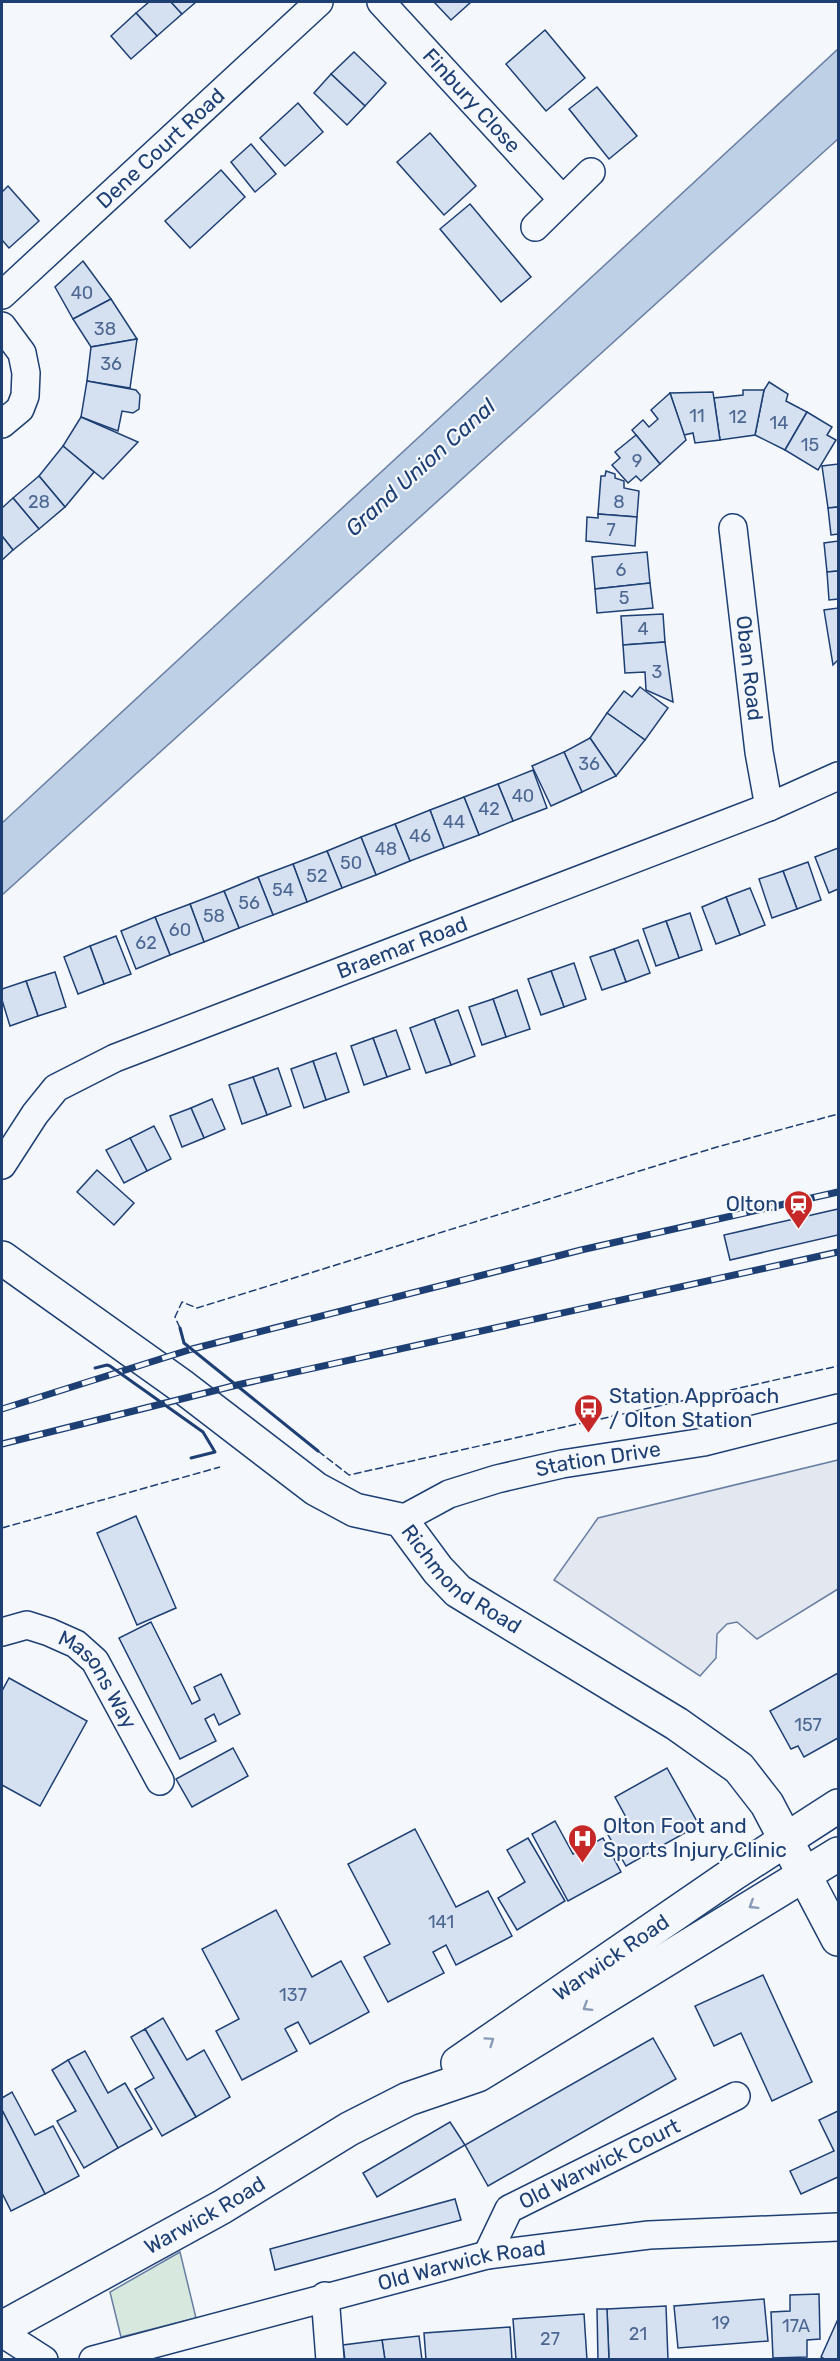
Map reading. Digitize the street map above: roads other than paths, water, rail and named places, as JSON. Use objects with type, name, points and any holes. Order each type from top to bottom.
[{"type":"main road","name":"Richmond Road","points":[[2,1258],[183,1387],[316,1489],[355,1510],[401,1520],[438,1570],[458,1591],[677,1724],[739,1768],[767,1804],[787,1839]]},
{"type":"main road","name":"Warwick Road","points":[[2,2330],[222,2206],[349,2129],[408,2099],[838,1806]]},
{"type":"main road","points":[[787,1839],[838,1939]]},
{"type":"main road","name":"Warwick Road","points":[[408,2099],[478,2075],[838,1854]]},
{"type":"street","name":"Dene Court Road","points":[[2,295],[319,2]]},
{"type":"street","name":"Finbury Close","points":[[381,2],[562,199]]},
{"type":"street","points":[[535,227],[591,172]]},
{"type":"street","points":[[2,326],[22,353],[26,373],[25,396],[20,409],[2,424]]},
{"type":"street","name":"Oban Road","points":[[733,528],[759,752],[769,807]]},
{"type":"street","name":"Braemar Road","points":[[2,1165],[34,1114],[56,1088],[115,1058],[769,807],[838,776]]},
{"type":"street","name":"Station Drive","points":[[401,1520],[449,1494],[497,1479],[562,1464],[704,1442],[838,1408]]},
{"type":"street","name":"Masons Way","points":[[2,1632],[27,1625],[76,1644],[95,1661],[160,1781]]},
{"type":"street","name":"Old Warwick Court","points":[[487,2255],[509,2209],[736,2096]]},
{"type":"street","name":"Old Warwick Road","points":[[93,2360],[325,2296],[487,2255],[649,2235],[838,2227]]},
{"type":"street","points":[[325,2296],[330,2360]]},
{"type":"street","points":[[2,2330],[44,2360]]},
{"type":"water","name":"Grand Union Canal","points":[[838,49],[838,139],[2,895],[2,823]]},
{"type":"railway","points":[[2,1409],[192,1349],[581,1250],[838,1192]]},
{"type":"railway","points":[[2,1444],[237,1385],[838,1252]]},
{"type":"place","name":"Olton","points":[[799,1230]]},
{"type":"place","name":"Station Approach / Olton Station","points":[[588,1434]]},
{"type":"place","name":"Olton Foot and Sports Injury Clinic","points":[[582,1864]]}]
